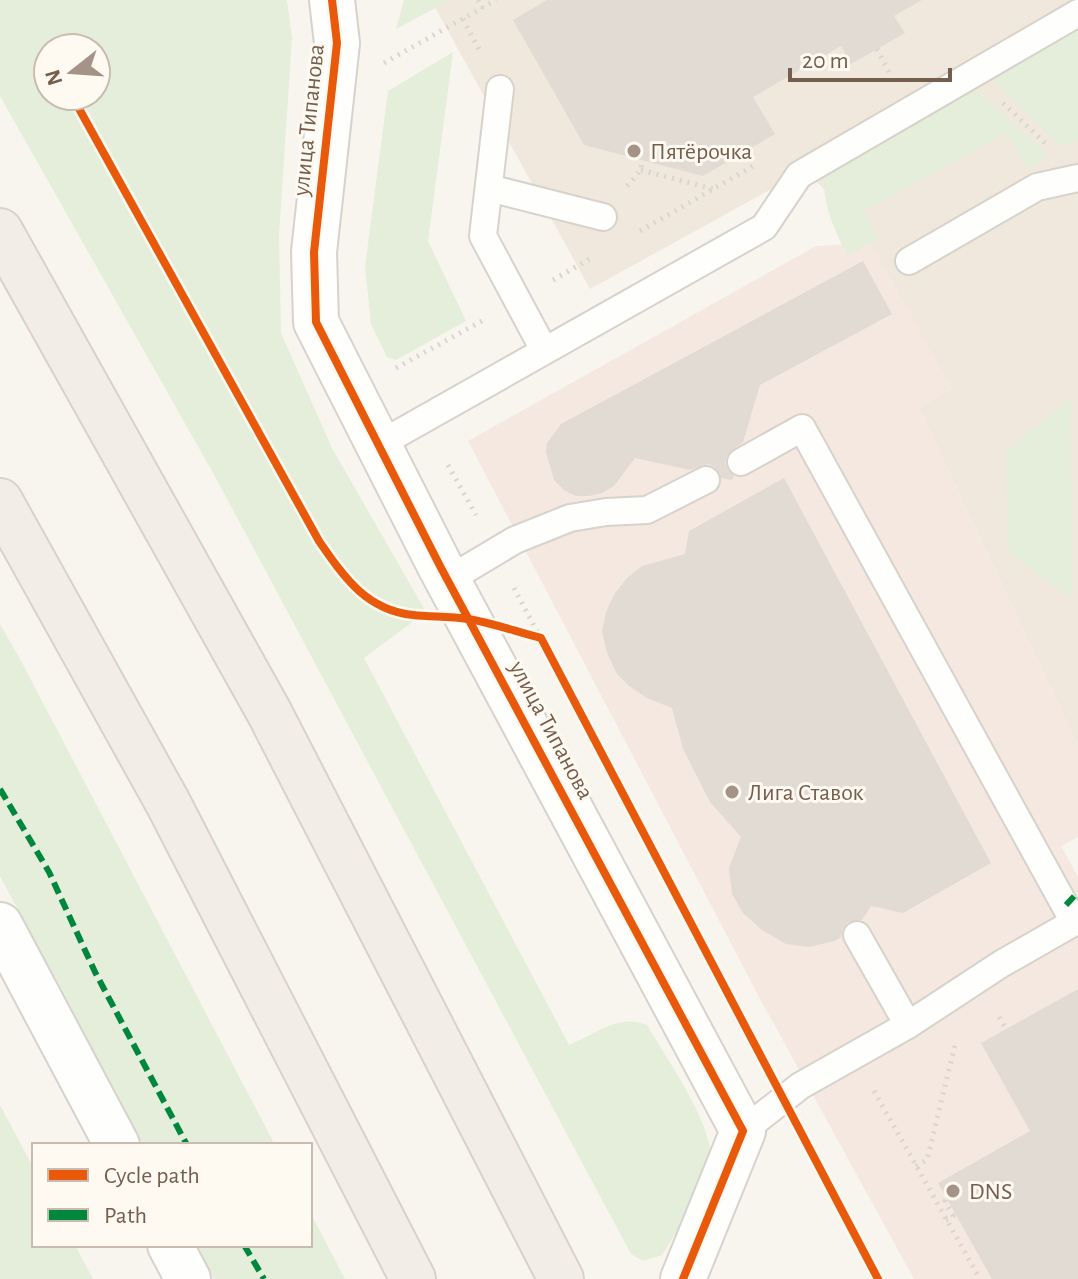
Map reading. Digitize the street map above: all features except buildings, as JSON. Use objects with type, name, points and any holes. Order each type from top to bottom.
[{"type":"main road","points":[[0,231],[269,712],[561,1279]]},
{"type":"main road","points":[[0,501],[168,803],[413,1279]]},
{"type":"street","name":"улица Типанова","points":[[332,0],[337,43],[314,252],[316,322],[448,580],[743,1131]]},
{"type":"street","points":[[0,925],[116,1143]]},
{"type":"street","points":[[683,1279],[743,1131]]},
{"type":"street","points":[[171,1247],[188,1279]]},
{"type":"lane","points":[[378,445],[764,227],[799,175],[1078,13]]},
{"type":"lane","points":[[500,89],[483,236],[544,350]]},
{"type":"lane","points":[[909,261],[1037,187],[1078,178]]},
{"type":"lane","points":[[489,188],[603,217]]},
{"type":"lane","points":[[741,462],[802,428],[1076,921],[1001,964],[908,1025],[809,1081],[743,1131]]},
{"type":"lane","points":[[448,580],[515,540],[570,518],[647,510],[706,480]]},
{"type":"lane","points":[[857,935],[908,1025]]},
{"type":"path","points":[[478,0],[483,8]]},
{"type":"path","points":[[383,64],[496,0]]},
{"type":"path","points":[[877,49],[896,85]]},
{"type":"path","points":[[973,74],[1047,144]]},
{"type":"path","points":[[635,234],[765,160]]},
{"type":"path","points":[[641,170],[713,189]]},
{"type":"path","points":[[383,368],[406,364],[595,256]]},
{"type":"path","points":[[469,619],[541,638]]},
{"type":"path","points":[[990,1022],[1000,1016],[1006,1029]]},
{"type":"path","points":[[916,1166],[927,1160],[956,1039]]},
{"type":"path","points":[[869,1082],[980,1279]]},
{"type":"path","points":[[784,1098],[878,1279]]},
{"type":"path","points":[[946,1220],[953,1216],[945,1201],[947,1199]]},
{"type":"shaded area","points":[[431,0],[1078,0],[1078,746],[919,408],[952,389],[863,232],[806,170],[590,289]]},
{"type":"shaded area","points":[[871,243],[952,389],[919,408],[1078,746],[1078,837],[1061,846],[1078,877],[1078,1279],[914,1279],[759,997],[468,441],[816,246]]},
{"type":"green space","points":[[0,0],[287,0],[292,38],[279,235],[281,333],[332,448],[426,612],[364,658],[569,1045],[617,1023],[647,1025],[698,1112],[710,1148],[709,1171],[662,1255],[643,1261],[631,1254],[217,480],[0,96]]},
{"type":"green space","points":[[404,0],[450,0],[396,29]]},
{"type":"green space","points":[[1078,24],[1078,140],[1066,146],[1054,140],[992,80],[994,72]]},
{"type":"green space","points":[[453,52],[428,241],[466,321],[396,360],[387,357],[371,324],[365,267],[388,91]]},
{"type":"green space","points":[[977,90],[1045,152],[1043,159],[1028,170],[1007,133],[864,211],[878,239],[848,256],[826,203],[826,168]]},
{"type":"green space","points":[[1071,398],[1072,599],[1009,553],[1006,451]]},
{"type":"green space","points":[[0,624],[274,1143],[142,1143],[0,876]]},
{"type":"green space","points":[[0,1105],[32,1165],[32,1247],[76,1247],[93,1279],[0,1279]]},
{"type":"green space","points":[[312,1216],[345,1279],[214,1279],[197,1247],[312,1247]]},
{"type":"marked path","points":[[0,789],[49,872],[95,972],[186,1143]]},
{"type":"marked path","points":[[1066,905],[1078,892]]},
{"type":"marked path","points":[[245,1247],[264,1279]]},
{"type":"cycle path","points":[[332,0],[337,43],[314,252],[316,322],[440,566],[743,1131],[683,1279]]},
{"type":"cycle path","points":[[81,112],[319,541],[347,579],[369,599],[396,612],[468,619],[541,638],[878,1279]]},
{"type":"place","name":"Пятёрочка","points":[[634,151]]},
{"type":"place","name":"Лига Ставок","points":[[732,792]]},
{"type":"place","name":"DNS","points":[[953,1191]]}]
